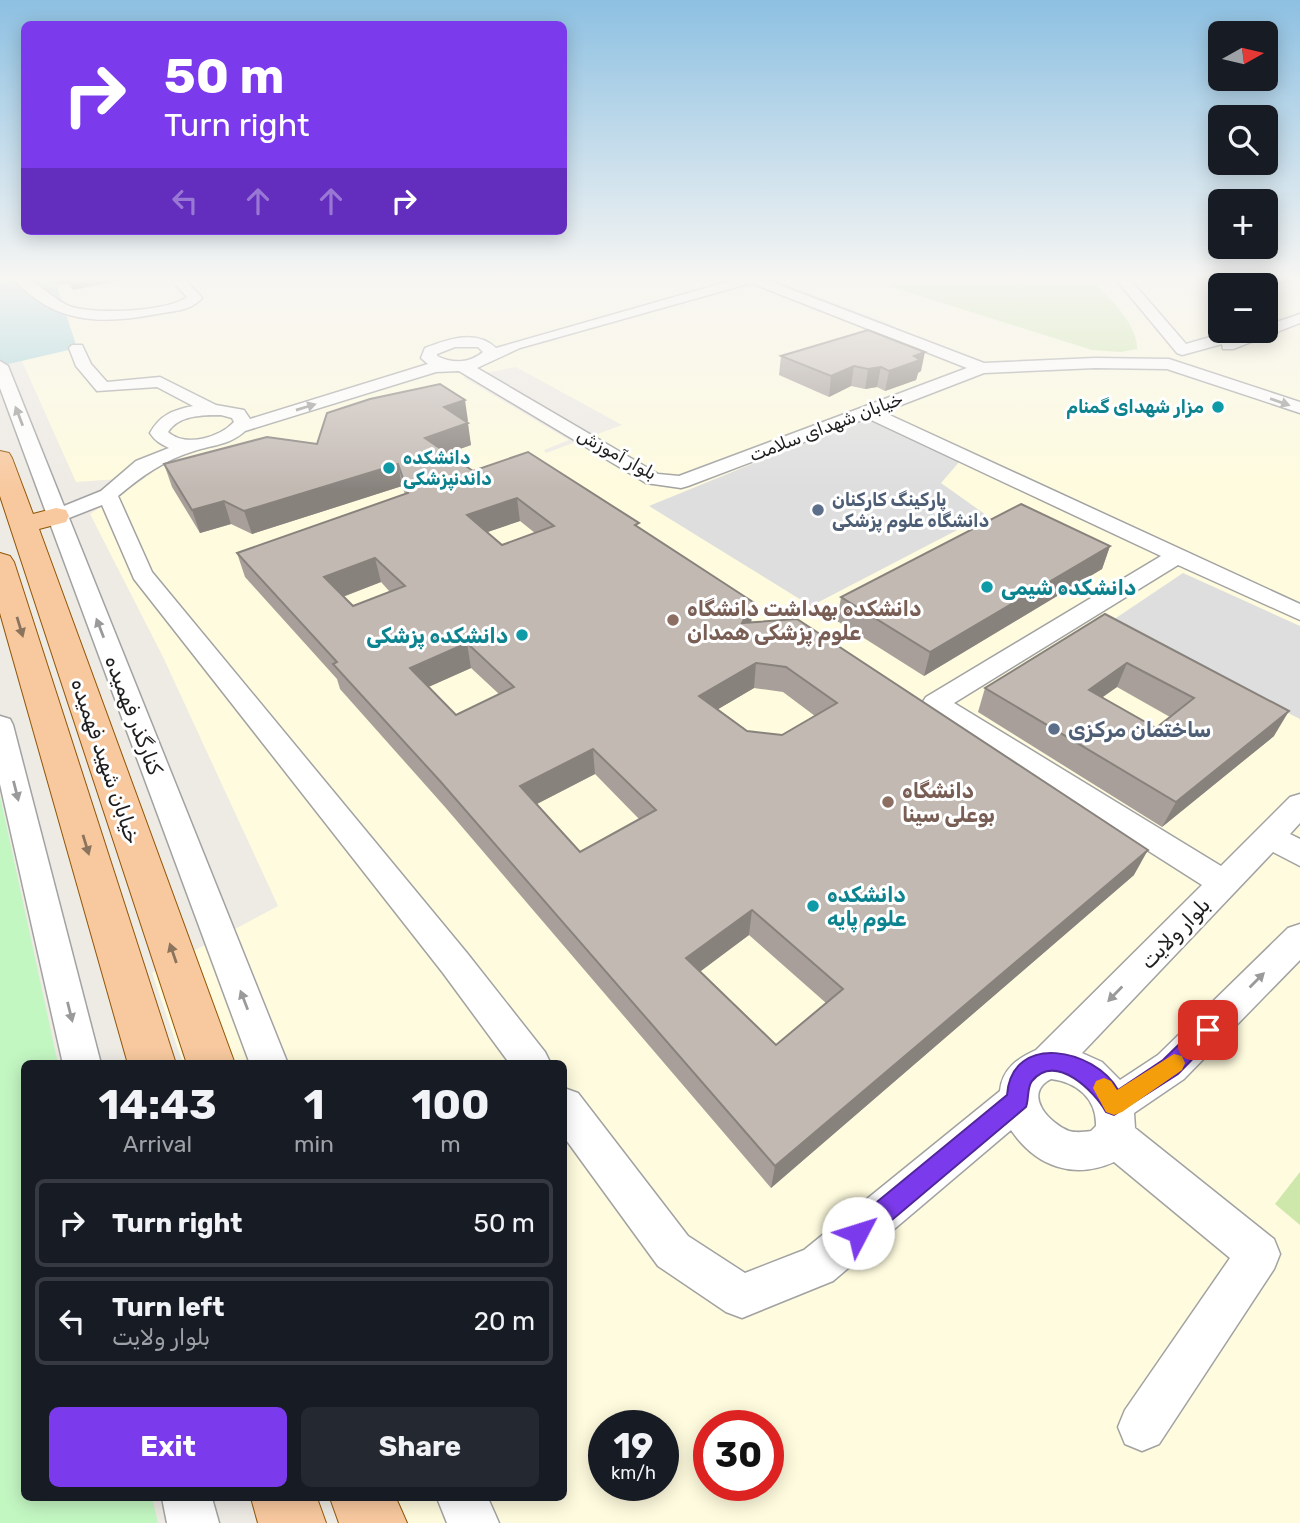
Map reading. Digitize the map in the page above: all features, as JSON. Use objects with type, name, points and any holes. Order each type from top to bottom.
[{"type":"main road","name":"خیابان شهید فهمیده","points":[[0,458],[44,513],[210,1060]]},
{"type":"main road","name":"خیابان شهید فهمیده","points":[[0,562],[151,1060]]},
{"type":"main road","points":[[285,1501],[292,1523]]},
{"type":"main road","points":[[364,1501],[373,1523]]},
{"type":"street","points":[[77,348],[84,366],[103,387],[160,382],[211,409]]},
{"type":"street","points":[[192,445],[162,438],[159,433],[166,422],[186,413],[211,409],[230,411],[428,355],[434,348]]},
{"type":"street","name":"بلوار آموزش","points":[[489,348],[491,349],[488,358],[494,369],[586,430],[653,479],[681,482]]},
{"type":"street","points":[[44,513],[108,495],[143,465],[192,445],[227,437],[241,427],[435,367],[459,366],[488,358],[509,348]]},
{"type":"street","points":[[931,348],[982,368]]},
{"type":"street","name":"خیابان شهدای سلامت","points":[[1095,363],[1149,348]]},
{"type":"street","points":[[1154,348],[1169,364],[1300,408]]},
{"type":"street","name":"خیابان شهدای سلامت","points":[[1158,348],[1191,348]]},
{"type":"street","points":[[1200,358],[1225,348]]},
{"type":"street","points":[[1182,350],[1300,393]]},
{"type":"street","name":"بلوار آموزش","points":[[428,355],[439,364],[459,366],[586,430]]},
{"type":"street","points":[[1169,364],[1191,366],[1200,363],[1200,358]]},
{"type":"street","name":"خیابان شهدای سلامت","points":[[681,482],[982,368],[1095,363],[1169,364]]},
{"type":"street","name":"کنارگذر فهمیده","points":[[0,366],[44,513],[267,1060]]},
{"type":"street","points":[[230,411],[242,418],[241,427]]},
{"type":"street","points":[[867,411],[1300,612]]},
{"type":"street","points":[[44,513],[101,484],[162,438]]},
{"type":"street","points":[[108,495],[142,574],[455,963],[529,1060]]},
{"type":"street","points":[[1178,556],[935,703],[1224,883]]},
{"type":"street","points":[[0,725],[81,1060]]},
{"type":"street","name":"بلوار ولایت","points":[[1049,1062],[1300,805]]},
{"type":"street","points":[[1270,836],[1300,854]]},
{"type":"street","points":[[1142,1427],[1259,1254],[1114,1120],[1106,1091],[1094,1078],[1065,1063],[1049,1062],[1035,1066],[1025,1073],[1019,1085],[1018,1100],[1023,1114],[1032,1128],[1045,1140],[1077,1152],[1093,1152],[1105,1146],[1114,1120],[1300,938]]},
{"type":"street","points":[[567,1110],[673,1251],[742,1296],[818,1266],[1018,1100]]},
{"type":"street","points":[[188,1501],[193,1523]]},
{"type":"street","points":[[463,1501],[474,1523]]},
{"type":"shaded area","name":"دانشگاه بوعلی سینا","points":[[16,348],[1300,348],[1300,1523],[339,1523],[331,1501],[567,1501],[567,1060],[182,1060],[152,973],[278,906],[163,657],[90,514],[146,477],[76,482]],"holes":[[[516,367],[622,425],[546,453],[544,450],[569,440],[463,377]]]},
{"type":"shaded area","name":"پارکینگ کارکنان دانشگاه علوم پزشکی","points":[[864,418],[960,461],[941,483],[986,515],[811,606],[649,506]]},
{"type":"shaded area","points":[[1183,573],[1300,626],[1300,719],[1110,622]]},
{"type":"green space","points":[[1086,348],[1137,349],[1121,352]]},
{"type":"green space","points":[[0,796],[57,1060],[21,1060],[21,1501],[153,1501],[158,1523],[0,1523]]},
{"type":"green space","points":[[1300,1172],[1300,1225],[1275,1204]]},
{"type":"water","points":[[0,348],[77,348],[0,366]]},
{"type":"building","points":[[808,348],[915,348],[925,352],[914,356],[920,360],[889,371],[881,367],[868,369],[854,366],[831,376],[781,356]]},
{"type":"building","points":[[440,384],[465,400],[444,407],[468,423],[425,438],[473,471],[528,452],[639,523],[635,525],[753,602],[742,623],[797,619],[1148,850],[775,1166],[440,781],[333,664],[337,662],[237,553],[408,493],[398,464],[244,511],[224,501],[192,510],[164,464],[267,437],[317,444],[327,413],[370,399]],"holes":[[[517,498],[554,526],[502,545],[467,515]],[[375,558],[405,586],[353,606],[324,577]],[[467,643],[514,687],[456,715],[410,668]],[[756,663],[786,667],[837,703],[782,735],[747,731],[699,696]],[[593,749],[656,810],[580,852],[520,786]],[[752,910],[843,989],[776,1045],[686,958]]]},
{"type":"building","name":"دانشکده شیمی","points":[[1021,504],[1110,546],[930,652],[841,597]]},
{"type":"building","name":"ساختمان مرکزی","points":[[1105,614],[1289,711],[1176,802],[985,688]],"holes":[[[1127,663],[1194,698],[1156,728],[1089,690]]]},
{"type":"slow traffic","points":[[1104,1088],[1114,1105],[1174,1063]]},
{"type":"place","name":"مزار شهدای گمنام","points":[[1218,407]]},
{"type":"place","name":"دانشکده داندنپزشکی","points":[[389,468]]},
{"type":"place","name":"پارکینگ کارکنان دانشگاه علوم پزشکی","points":[[818,510]]},
{"type":"place","name":"دانشکده شیمی","points":[[987,587]]},
{"type":"place","name":"دانشکده بهداشت دانشگاه علوم پزشکی همدان","points":[[673,620]]},
{"type":"place","name":"دانشکده پزشکی","points":[[522,635]]},
{"type":"place","name":"ساختمان مرکزی","points":[[1054,729]]},
{"type":"place","name":"دانشگاه بوعلی سینا","points":[[888,802]]},
{"type":"place","name":"دانشکده علوم پایه","points":[[813,906]]},
{"type":"route","points":[[858,1233],[1018,1100],[1019,1085],[1025,1073],[1035,1066],[1049,1062],[1065,1063],[1080,1069],[1094,1078],[1114,1105],[1171,1067],[1208,1030]]}]
